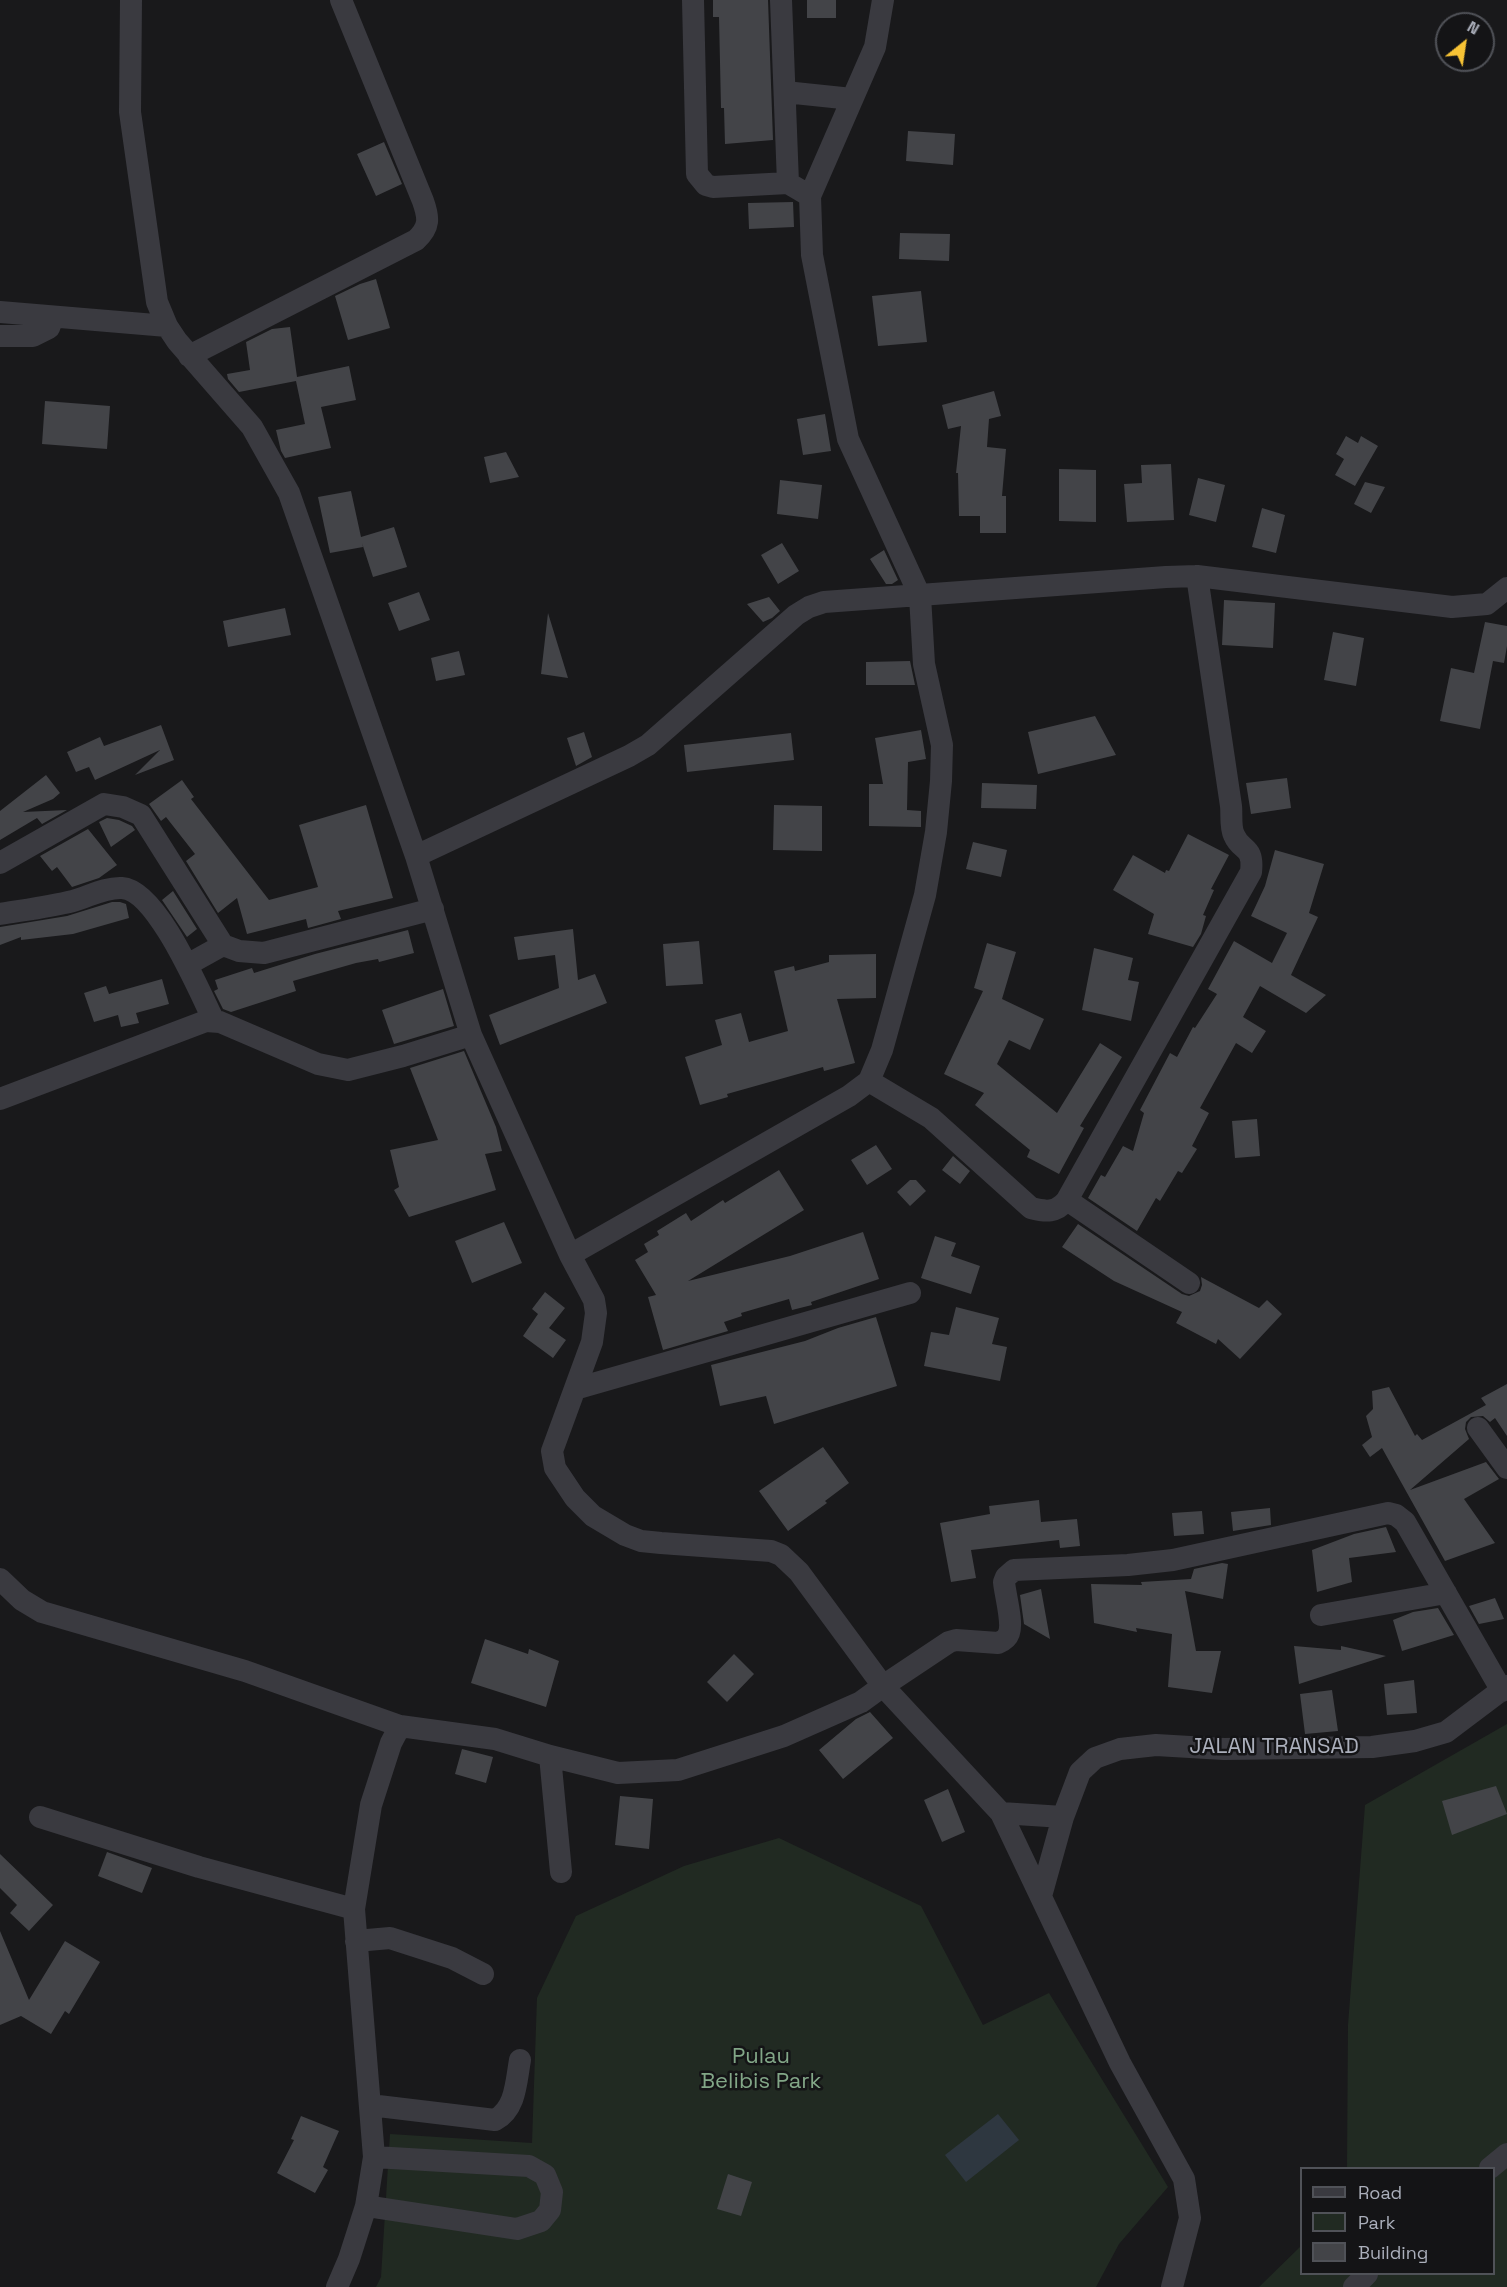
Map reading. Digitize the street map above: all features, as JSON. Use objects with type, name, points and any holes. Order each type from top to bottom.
[{"type":"street","points":[[131,0],[130,112],[157,302],[167,326],[189,356],[252,427],[289,493],[416,856],[471,1035],[570,1255],[594,1300],[596,1313],[592,1342],[552,1452],[555,1467],[563,1483],[581,1504],[608,1526],[641,1541],[771,1551],[781,1555],[799,1572],[883,1686],[1001,1813],[1120,2063],[1184,2179],[1190,2218],[1172,2287]]},
{"type":"street","points":[[189,356],[416,240],[428,224],[429,216],[341,0]]},
{"type":"street","points":[[693,0],[697,174],[706,185],[713,187],[788,183],[810,196]]},
{"type":"street","points":[[781,0],[788,183]]},
{"type":"street","points":[[570,1255],[849,1096],[869,1081],[882,1050],[925,895],[936,832],[942,745],[924,664],[921,596],[848,439],[812,255],[810,196],[874,47],[883,0]]},
{"type":"street","points":[[784,92],[852,99]]},
{"type":"street","points":[[0,312],[167,326]]},
{"type":"street","points":[[0,336],[33,336],[49,328],[52,317]]},
{"type":"street","points":[[416,856],[648,745],[796,615],[824,602],[1197,576],[1452,607],[1497,608],[1507,588]]},
{"type":"street","points":[[869,1081],[931,1118],[1031,1208],[1051,1211],[1060,1208],[1067,1200],[1251,872],[1250,853],[1232,833],[1231,806],[1197,576]]},
{"type":"street","points":[[0,863],[104,804],[123,807],[141,815],[223,945],[239,951],[264,953],[433,909]]},
{"type":"street","points":[[0,914],[54,905],[93,893],[122,888],[140,894],[172,938],[214,1021]]},
{"type":"street","points":[[187,965],[223,945]]},
{"type":"street","points":[[0,1099],[200,1023],[214,1021],[318,1064],[348,1070],[471,1035]]},
{"type":"street","points":[[1067,1200],[1189,1283]]},
{"type":"street","points":[[575,1389],[910,1293]]},
{"type":"street","points":[[1478,1428],[1507,1468]]},
{"type":"street","points":[[0,1579],[22,1600],[42,1612],[245,1671],[400,1726],[495,1739],[618,1773],[678,1770],[784,1736],[861,1702],[949,1642],[1004,1640],[1008,1636],[1010,1626],[1004,1582],[1014,1570],[1128,1565],[1173,1560],[1388,1513],[1396,1515],[1405,1522],[1504,1688]]},
{"type":"street","points":[[1321,1615],[1446,1593]]},
{"type":"street","name":"JALAN TRANSAD","points":[[1041,1896],[1063,1817],[1080,1772],[1095,1758],[1120,1749],[1156,1745],[1224,1749],[1372,1748],[1415,1741],[1446,1732],[1504,1688]]},
{"type":"street","points":[[337,2287],[349,2259],[366,2206],[374,2157],[354,1909],[371,1805],[391,1743],[400,1726]]},
{"type":"street","points":[[550,1756],[561,1872]]},
{"type":"street","points":[[1001,1813],[1063,1817]]},
{"type":"street","points":[[40,1817],[199,1867],[354,1909]]},
{"type":"street","points":[[356,1941],[390,1938],[452,1958],[483,1974]]},
{"type":"street","points":[[370,2105],[495,2120],[503,2115],[510,2106],[520,2060]]},
{"type":"street","points":[[1492,2167],[1507,2154]]},
{"type":"street","points":[[366,2206],[516,2229],[541,2221],[550,2210],[552,2192],[545,2175],[529,2166],[374,2157]]},
{"type":"street","points":[[1354,2287],[1366,2275]]},
{"type":"green space","points":[[1507,1724],[1507,2287],[1259,2287],[1300,2247],[1300,2275],[1495,2275],[1495,2167],[1347,2167],[1348,2025],[1365,1805]]},
{"type":"green space","name":"Pulau Belibis Park","points":[[779,1838],[921,1906],[983,2025],[1049,1993],[1168,2187],[1119,2244],[1096,2287],[376,2287],[381,2277],[390,2134],[532,2143],[537,1998],[576,1916],[684,1866]]},
{"type":"shaded area","points":[[998,2114],[1019,2140],[966,2182],[945,2155]]},
{"type":"building","points":[[713,0],[768,0],[773,140],[725,144],[724,108],[721,108],[719,17],[713,17]]},
{"type":"building","points":[[807,0],[836,0],[836,18],[807,18]]},
{"type":"building","points":[[908,131],[955,134],[953,165],[906,161]]},
{"type":"building","points":[[384,142],[402,184],[376,196],[357,154]]},
{"type":"building","points":[[793,202],[794,227],[749,229],[748,203]]},
{"type":"building","points":[[900,233],[950,234],[949,261],[899,259]]},
{"type":"building","points":[[376,279],[390,328],[348,340],[335,296]]},
{"type":"building","points":[[921,291],[927,342],[878,346],[872,296]]},
{"type":"building","points":[[290,327],[297,377],[349,366],[356,400],[321,407],[331,448],[285,458],[276,430],[305,424],[296,381],[239,392],[228,379],[227,374],[250,370],[246,342],[272,329]]},
{"type":"building","points":[[994,391],[1001,416],[989,419],[987,447],[1006,449],[1002,496],[1006,496],[1006,533],[980,533],[980,516],[959,516],[958,473],[956,473],[961,426],[948,429],[942,405]]},
{"type":"building","points":[[45,401],[110,406],[107,449],[42,444]]},
{"type":"building","points":[[825,414],[831,451],[803,455],[797,419]]},
{"type":"building","points":[[1346,436],[1358,443],[1361,436],[1378,446],[1355,486],[1335,475],[1344,459],[1336,454]]},
{"type":"building","points":[[506,452],[519,477],[490,483],[484,457]]},
{"type":"building","points":[[1171,464],[1174,520],[1127,522],[1124,484],[1142,483],[1141,465]]},
{"type":"building","points":[[1059,469],[1096,470],[1096,522],[1059,521]]},
{"type":"building","points":[[1198,478],[1225,485],[1216,522],[1189,515]]},
{"type":"building","points":[[780,480],[822,485],[818,519],[777,514]]},
{"type":"building","points":[[1365,482],[1385,487],[1371,513],[1354,504]]},
{"type":"building","points":[[351,491],[361,537],[394,527],[407,567],[373,577],[362,543],[363,547],[330,553],[318,497]]},
{"type":"building","points":[[1262,508],[1285,515],[1276,553],[1252,547]]},
{"type":"building","points":[[782,543],[799,571],[778,584],[761,555]]},
{"type":"building","points":[[884,550],[898,580],[892,584],[886,584],[870,559]]},
{"type":"building","points":[[419,592],[430,620],[399,631],[388,603]]},
{"type":"building","points":[[769,597],[780,611],[763,622],[747,604]]},
{"type":"building","points":[[1224,600],[1275,603],[1273,648],[1222,645]]},
{"type":"building","points":[[285,608],[291,635],[228,647],[223,621]]},
{"type":"building","points":[[548,613],[568,678],[541,674]]},
{"type":"building","points":[[1485,622],[1507,626],[1507,646],[1504,663],[1493,661],[1480,729],[1440,721],[1451,668],[1474,673]]},
{"type":"building","points":[[1333,632],[1364,638],[1356,686],[1324,680]]},
{"type":"building","points":[[459,651],[465,675],[436,681],[431,658]]},
{"type":"building","points":[[910,661],[915,685],[866,685],[866,662]]},
{"type":"building","points":[[1095,716],[1116,755],[1038,774],[1028,732]]},
{"type":"building","points":[[161,725],[174,760],[135,775],[160,750],[95,780],[89,767],[76,772],[67,752],[100,737],[104,746]]},
{"type":"building","points":[[921,730],[926,759],[908,762],[907,810],[921,811],[921,827],[869,826],[869,784],[883,784],[875,738]]},
{"type":"building","points":[[584,732],[592,757],[576,766],[567,738]]},
{"type":"building","points":[[791,733],[794,760],[687,772],[684,745]]},
{"type":"building","points":[[46,775],[60,793],[53,799],[23,812],[67,810],[42,824],[37,818],[0,840],[0,811]]},
{"type":"building","points":[[1287,778],[1291,808],[1251,814],[1246,783]]},
{"type":"building","points":[[182,780],[194,797],[191,799],[269,900],[318,887],[299,825],[366,805],[393,898],[338,911],[341,919],[308,928],[306,919],[247,934],[237,898],[218,913],[186,861],[195,854],[166,817],[161,821],[149,804]]},
{"type":"building","points":[[982,783],[1037,785],[1036,809],[981,808]]},
{"type":"building","points":[[774,805],[822,806],[822,851],[773,850]]},
{"type":"building","points":[[107,818],[119,820],[132,826],[135,830],[111,847],[99,822]]},
{"type":"building","points":[[88,829],[117,865],[99,878],[72,887],[57,867],[52,871],[40,856]]},
{"type":"building","points":[[1188,834],[1229,855],[1211,889],[1214,890],[1203,915],[1206,916],[1201,934],[1193,947],[1148,934],[1154,914],[1113,890],[1133,855],[1165,873],[1166,870],[1169,871]]},
{"type":"building","points":[[973,842],[1007,850],[1001,877],[966,869]]},
{"type":"building","points":[[1275,850],[1324,864],[1309,913],[1318,917],[1291,975],[1326,995],[1306,1013],[1260,986],[1243,1017],[1266,1031],[1252,1053],[1236,1043],[1200,1108],[1209,1113],[1192,1146],[1197,1149],[1182,1173],[1178,1171],[1160,1201],[1156,1198],[1137,1231],[1088,1198],[1101,1175],[1105,1177],[1123,1146],[1133,1151],[1144,1113],[1140,1110],[1170,1053],[1177,1057],[1193,1027],[1195,1028],[1217,994],[1208,989],[1234,941],[1272,963],[1287,933],[1251,916],[1265,886]]},
{"type":"building","points":[[173,891],[197,929],[187,937],[162,900]]},
{"type":"building","points":[[112,902],[126,904],[129,918],[73,934],[21,940],[21,937],[0,945],[0,927],[67,916]]},
{"type":"building","points":[[573,929],[578,980],[595,974],[607,1003],[500,1045],[489,1015],[559,988],[555,955],[518,960],[514,937]]},
{"type":"building","points":[[408,930],[414,953],[379,962],[378,959],[356,963],[293,981],[296,991],[231,1012],[223,1009],[214,991],[218,989],[215,980],[252,968],[254,973],[315,954]]},
{"type":"building","points":[[699,941],[703,984],[666,986],[663,944]]},
{"type":"building","points":[[987,943],[1016,952],[1002,999],[1044,1019],[1030,1050],[1009,1040],[997,1064],[1057,1113],[1100,1043],[1122,1057],[1080,1126],[1084,1128],[1059,1174],[1027,1157],[1030,1150],[975,1105],[984,1093],[944,1074],[983,991],[974,988]]},
{"type":"building","points":[[1094,948],[1133,958],[1128,980],[1139,982],[1131,1021],[1082,1010]]},
{"type":"building","points":[[876,954],[876,998],[837,999],[855,1063],[824,1071],[823,1067],[727,1094],[728,1097],[700,1105],[685,1057],[722,1045],[715,1020],[741,1013],[749,1042],[788,1031],[774,971],[794,966],[795,971],[829,962],[829,955]]},
{"type":"building","points":[[162,979],[169,1004],[136,1013],[139,1023],[121,1027],[118,1015],[94,1022],[84,993],[106,986],[109,994]]},
{"type":"building","points":[[443,989],[454,1026],[394,1044],[382,1010]]},
{"type":"building","points":[[464,1051],[496,1127],[502,1151],[485,1154],[496,1190],[409,1217],[394,1190],[399,1187],[390,1150],[438,1140],[410,1068]]},
{"type":"building","points":[[1257,1119],[1260,1156],[1235,1158],[1232,1121]]},
{"type":"building","points":[[876,1145],[892,1169],[867,1185],[851,1160]]},
{"type":"building","points":[[953,1156],[970,1171],[960,1184],[942,1170]]},
{"type":"building","points":[[779,1170],[804,1210],[688,1281],[790,1256],[863,1232],[879,1279],[811,1302],[812,1305],[792,1310],[789,1299],[741,1313],[742,1316],[724,1322],[728,1331],[663,1350],[648,1297],[656,1295],[635,1260],[648,1252],[644,1244],[659,1235],[657,1231],[686,1213],[691,1221],[723,1200],[725,1203]]},
{"type":"building","points":[[910,1180],[916,1180],[926,1191],[910,1206],[897,1192]]},
{"type":"building","points":[[504,1222],[522,1263],[472,1283],[455,1241]]},
{"type":"building","points":[[1078,1224],[1182,1294],[1189,1296],[1200,1291],[1201,1277],[1259,1308],[1267,1300],[1282,1314],[1240,1359],[1218,1339],[1216,1344],[1176,1323],[1182,1312],[1114,1281],[1062,1247]]},
{"type":"building","points":[[935,1236],[956,1243],[951,1256],[980,1266],[971,1294],[921,1278]]},
{"type":"building","points":[[545,1292],[565,1308],[549,1328],[566,1340],[553,1358],[523,1336],[538,1314],[532,1309]]},
{"type":"building","points":[[956,1307],[999,1318],[992,1344],[1007,1347],[1000,1381],[924,1366],[931,1332],[949,1335]]},
{"type":"building","points":[[876,1317],[897,1386],[774,1424],[766,1396],[720,1406],[711,1365],[805,1341]]},
{"type":"building","points":[[1507,1384],[1507,1436],[1495,1418],[1490,1422],[1483,1416],[1471,1417],[1466,1422],[1465,1429],[1469,1439],[1410,1490],[1486,1462],[1499,1479],[1464,1499],[1495,1543],[1445,1561],[1382,1448],[1370,1457],[1362,1445],[1372,1437],[1366,1416],[1373,1409],[1372,1391],[1389,1387],[1415,1436],[1417,1434],[1422,1440],[1486,1405],[1481,1398]]},
{"type":"building","points":[[823,1447],[849,1483],[825,1501],[827,1503],[788,1531],[759,1491]]},
{"type":"building","points":[[1039,1500],[1041,1522],[1077,1519],[1080,1546],[1060,1548],[1059,1540],[971,1550],[976,1578],[951,1582],[940,1523],[990,1514],[989,1506]]},
{"type":"building","points":[[1270,1508],[1271,1525],[1233,1531],[1231,1512]]},
{"type":"building","points":[[1202,1511],[1204,1534],[1174,1536],[1172,1513]]},
{"type":"building","points":[[1386,1527],[1396,1552],[1349,1558],[1352,1582],[1317,1592],[1312,1550],[1354,1534]]},
{"type":"building","points":[[1222,1563],[1228,1564],[1223,1599],[1185,1591],[1196,1651],[1221,1651],[1212,1693],[1168,1687],[1172,1634],[1136,1628],[1137,1632],[1094,1623],[1091,1584],[1142,1585],[1141,1582],[1191,1579],[1194,1569]]},
{"type":"building","points":[[1041,1589],[1050,1639],[1024,1624],[1020,1595]]},
{"type":"building","points":[[1495,1598],[1504,1619],[1479,1624],[1469,1606]]},
{"type":"building","points":[[1438,1608],[1454,1635],[1402,1651],[1393,1620],[1413,1612]]},
{"type":"building","points":[[485,1639],[528,1654],[529,1649],[559,1661],[546,1707],[471,1683]]},
{"type":"building","points":[[1294,1646],[1341,1650],[1341,1646],[1386,1656],[1299,1684]]},
{"type":"building","points":[[734,1654],[754,1674],[727,1702],[707,1682]]},
{"type":"building","points":[[1414,1680],[1417,1713],[1387,1715],[1384,1684]]},
{"type":"building","points":[[1332,1690],[1338,1731],[1305,1734],[1300,1694]]},
{"type":"building","points":[[870,1712],[893,1738],[843,1779],[819,1750],[856,1719]]},
{"type":"building","points":[[462,1749],[493,1757],[486,1783],[455,1774]]},
{"type":"building","points":[[1496,1786],[1507,1814],[1452,1835],[1442,1801]]},
{"type":"building","points":[[948,1789],[965,1832],[942,1842],[924,1800]]},
{"type":"building","points":[[620,1796],[653,1799],[649,1849],[615,1845]]},
{"type":"building","points":[[107,1852],[152,1868],[142,1893],[98,1876]]},
{"type":"building","points":[[0,1854],[53,1905],[29,1931],[10,1913],[17,1905],[0,1888]]},
{"type":"building","points":[[0,1931],[29,2000],[65,1941],[100,1962],[69,2014],[65,2011],[51,2034],[21,2016],[0,2025]]},
{"type":"building","points":[[301,2116],[339,2131],[323,2167],[328,2170],[315,2193],[277,2173],[294,2140],[291,2139]]},
{"type":"building","points":[[728,2174],[752,2182],[741,2216],[717,2209]]}]
